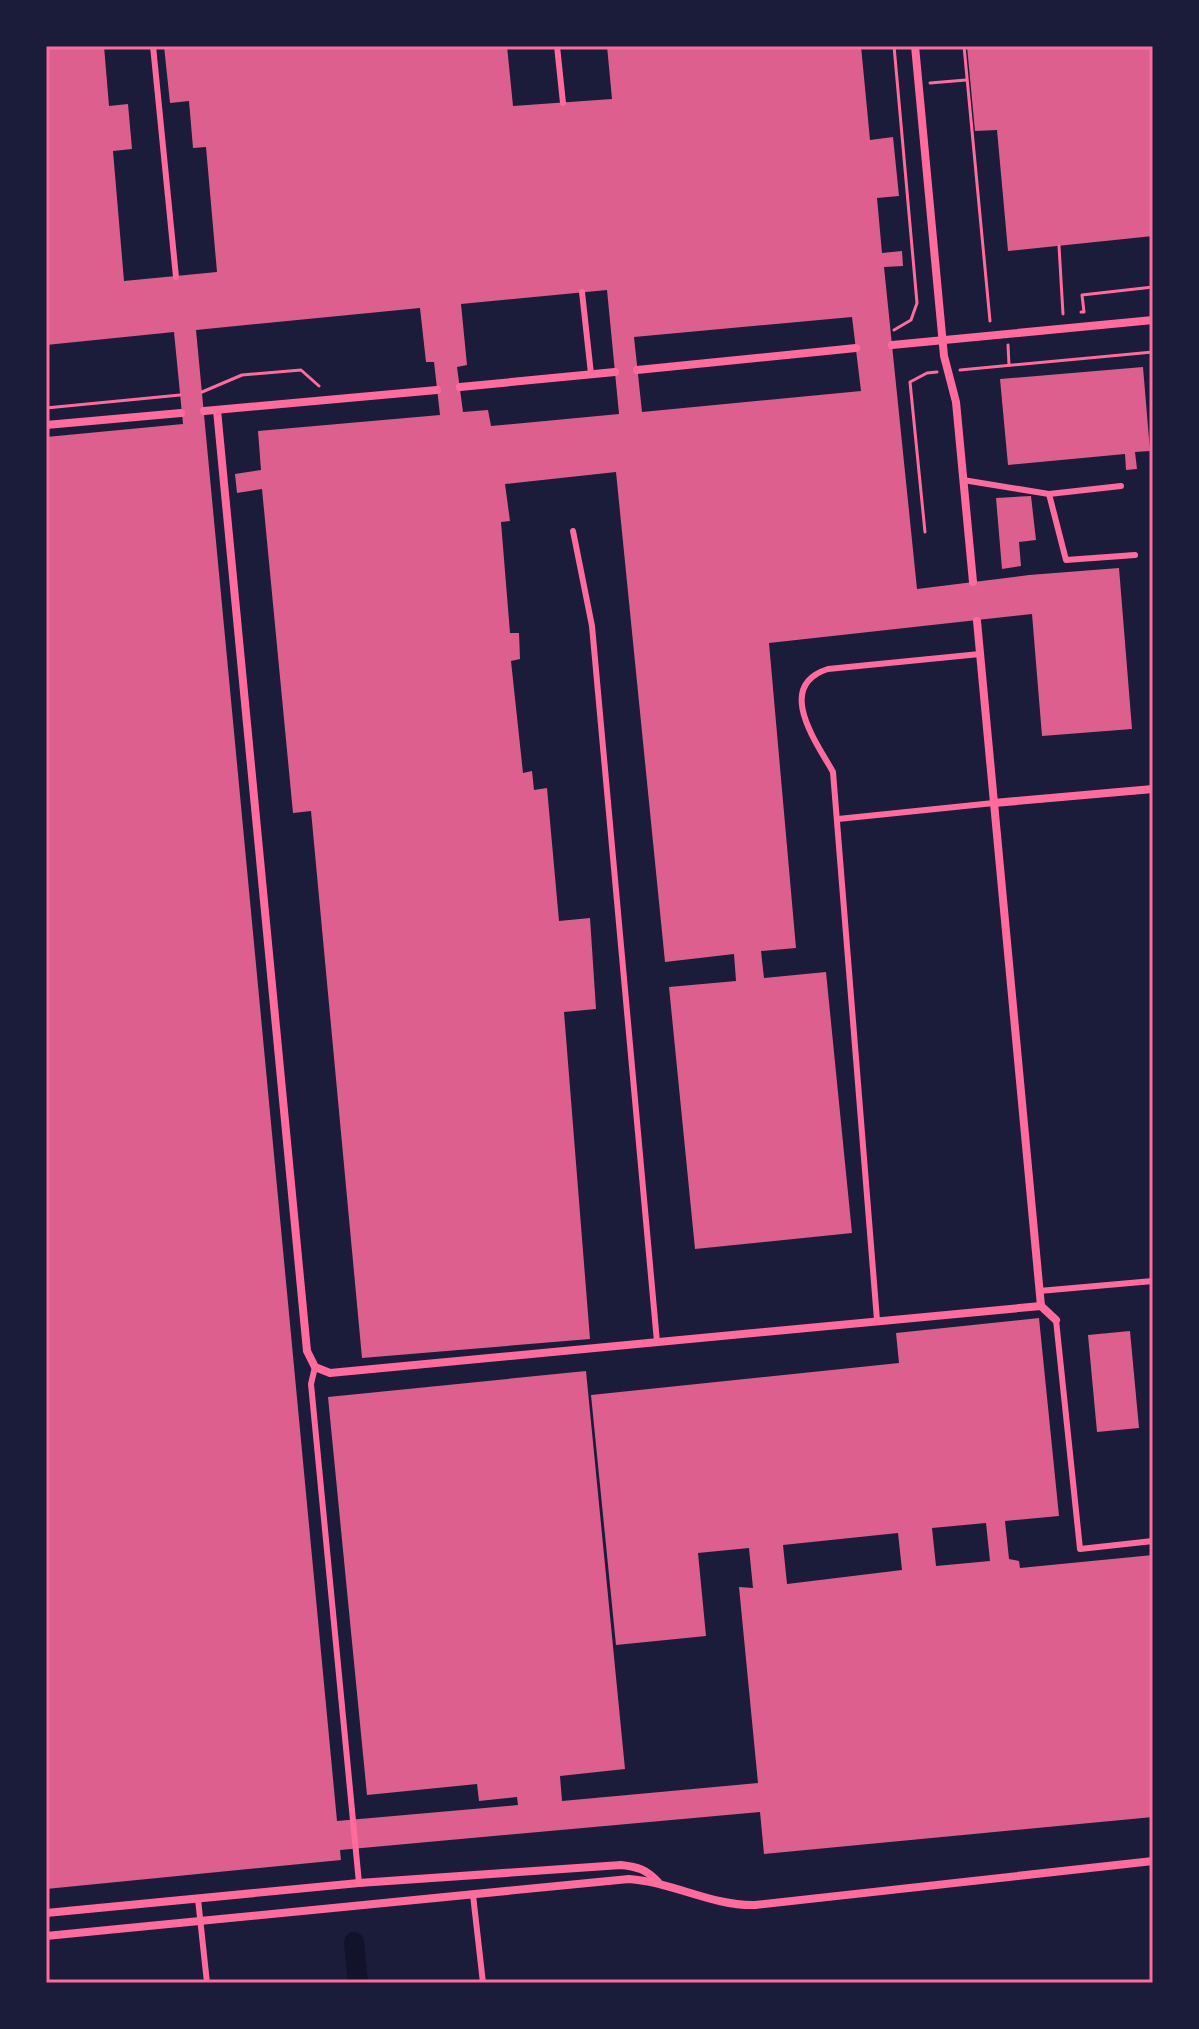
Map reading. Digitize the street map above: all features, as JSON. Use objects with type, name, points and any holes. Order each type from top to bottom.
[{"type":"street","points":[[915,46],[943,340],[956,402],[973,582]]},
{"type":"street","points":[[892,345],[1153,320]]},
{"type":"street","points":[[637,370],[856,348]]},
{"type":"street","points":[[460,387],[615,372]]},
{"type":"street","points":[[204,411],[437,390]]},
{"type":"street","points":[[217,410],[307,1351],[315,1367],[330,1373],[1041,1306]]},
{"type":"street","points":[[46,425],[181,413]]},
{"type":"street","points":[[977,621],[1039,1291],[1041,1306],[1056,1320]]},
{"type":"street","points":[[994,803],[1153,789]]},
{"type":"street","points":[[46,1936],[629,1879],[658,1883],[722,1903],[755,1905],[1153,1861]]},
{"type":"street","points":[[46,1913],[359,1883],[621,1865],[640,1868],[650,1873],[658,1883]]},
{"type":"lane","points":[[153,46],[176,277]]},
{"type":"lane","points":[[557,46],[563,103]]},
{"type":"lane","points":[[582,292],[591,374]]},
{"type":"lane","points":[[963,480],[1049,494],[1121,486]]},
{"type":"lane","points":[[1049,494],[1066,560],[1135,555]]},
{"type":"lane","points":[[573,531],[592,626],[657,1342]]},
{"type":"lane","points":[[877,1320],[833,772],[803,718],[802,700],[806,683],[828,669],[980,654]]},
{"type":"lane","points":[[838,819],[994,803]]},
{"type":"lane","points":[[1039,1291],[1153,1281]]},
{"type":"lane","points":[[1056,1320],[1080,1549],[1153,1541]]},
{"type":"lane","points":[[315,1367],[311,1384],[359,1883]]},
{"type":"lane","points":[[473,1895],[483,1983]]},
{"type":"lane","points":[[198,1899],[207,1983]]},
{"type":"path","points":[[890,331],[911,320],[917,303],[894,46]]},
{"type":"path","points":[[964,46],[990,321]]},
{"type":"path","points":[[1059,246],[1063,314],[1084,312],[1082,295],[1153,287]]},
{"type":"path","points":[[925,532],[910,382],[927,373],[1153,352]]},
{"type":"path","points":[[202,392],[242,375],[301,370],[320,386]]},
{"type":"path","points":[[46,408],[180,395]]},
{"type":"building","points":[[46,46],[104,46],[109,106],[128,104],[132,149],[113,151],[124,281],[217,272],[206,147],[193,148],[189,101],[170,103],[164,46],[507,46],[513,106],[612,99],[607,46],[861,46],[870,140],[893,137],[899,196],[877,198],[882,253],[902,251],[903,266],[884,267],[917,589],[1119,568],[1132,729],[1042,736],[1032,614],[769,643],[796,948],[761,951],[764,978],[826,972],[852,1233],[695,1249],[669,987],[736,981],[734,954],[665,962],[616,472],[505,484],[510,521],[501,522],[510,633],[519,633],[520,659],[511,661],[523,773],[532,771],[534,790],[547,788],[559,921],[590,918],[596,1009],[564,1012],[590,1339],[362,1358],[311,811],[293,813],[262,489],[237,493],[235,474],[261,470],[258,431],[440,415],[434,362],[426,362],[420,308],[196,330],[337,1821],[518,1805],[517,1797],[479,1801],[477,1784],[367,1795],[328,1397],[586,1371],[625,1769],[560,1776],[562,1801],[758,1783],[739,1587],[753,1588],[749,1548],[698,1553],[706,1636],[616,1645],[591,1395],[899,1363],[896,1333],[1039,1318],[1059,1516],[1005,1521],[1009,1559],[1019,1561],[1020,1568],[1153,1555],[1153,1817],[764,1854],[760,1812],[340,1850],[341,1860],[46,1889],[46,437],[183,424],[174,332],[46,345]],"holes":[[[607,290],[619,414],[491,426],[488,410],[463,412],[457,367],[467,365],[461,304]],[[852,317],[861,391],[642,412],[634,337]],[[986,1523],[990,1561],[936,1566],[932,1528]],[[898,1533],[902,1570],[787,1584],[783,1545]]]},
{"type":"building","points":[[967,46],[1153,46],[1153,236],[1008,251],[997,130],[975,131]]},
{"type":"building","points":[[1143,367],[1150,451],[1135,452],[1137,469],[1126,470],[1125,454],[1008,465],[1000,379]]},
{"type":"building","points":[[1031,496],[1036,540],[1019,542],[1021,566],[1002,569],[996,498]]},
{"type":"building","points":[[1130,1331],[1139,1428],[1097,1432],[1088,1335]]},
{"type":"waterway","points":[[354,1942],[358,1983]]}]
